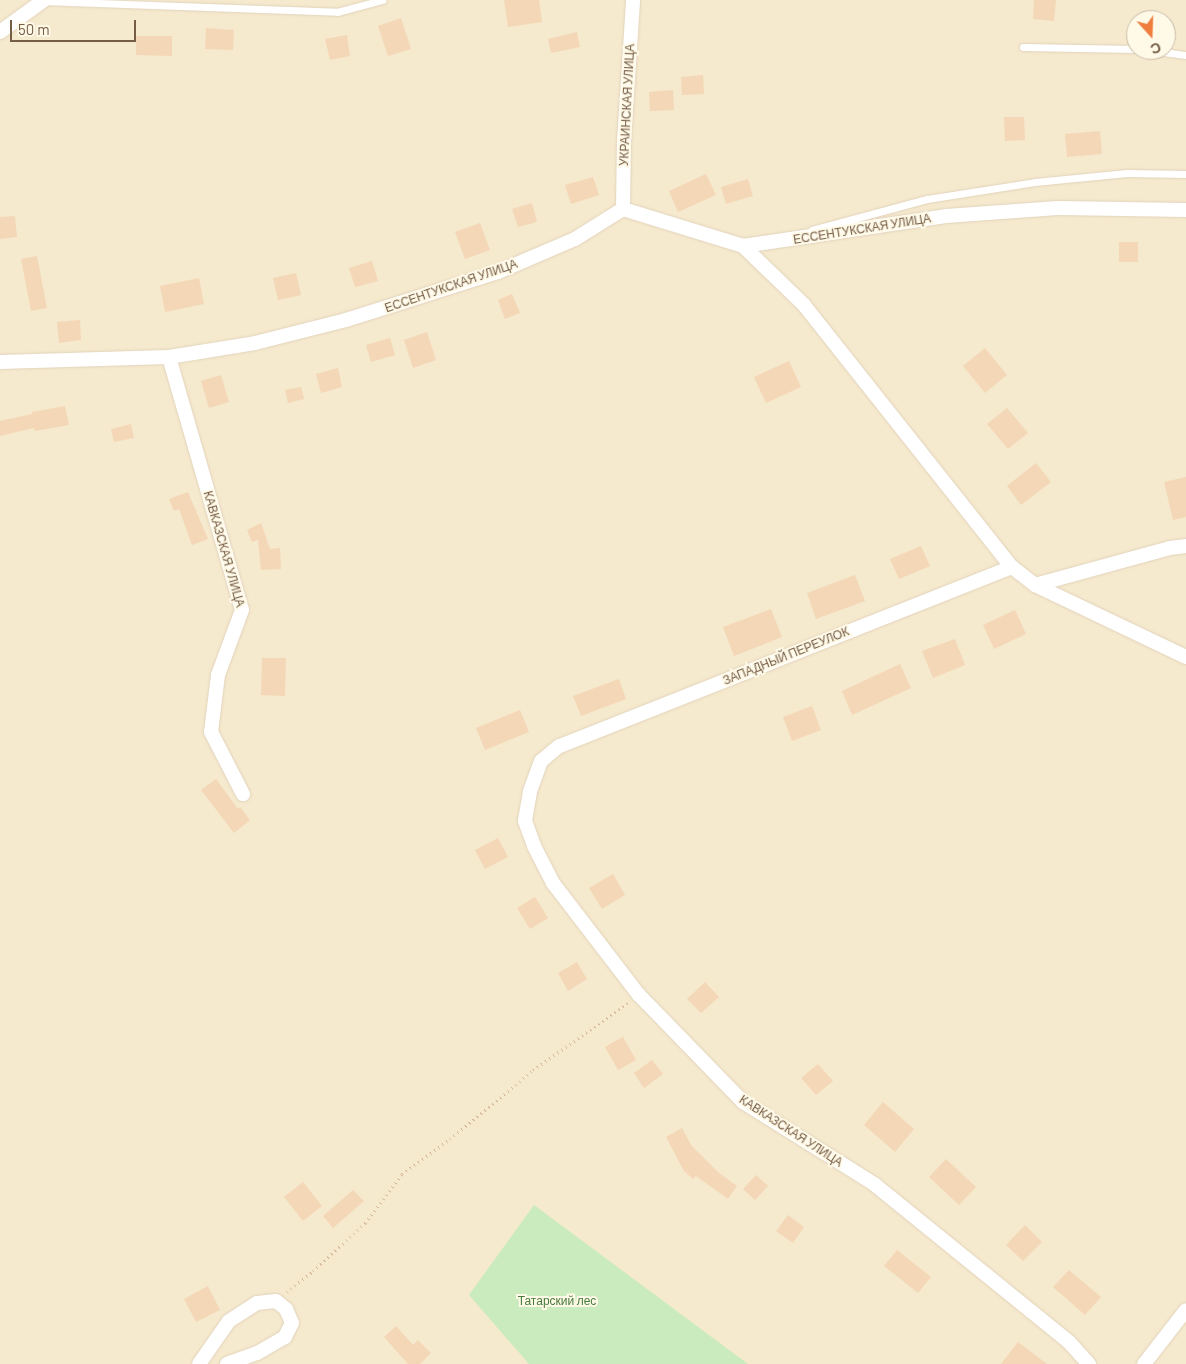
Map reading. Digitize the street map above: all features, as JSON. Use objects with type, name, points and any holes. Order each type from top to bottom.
[{"type":"street","name":"УКРАИНСКАЯ УЛИЦА","points":[[623,209],[624,141],[633,0]]},
{"type":"street","points":[[0,32],[44,1]]},
{"type":"street","name":"ЕССЕНТУКСКАЯ УЛИЦА","points":[[0,362],[169,357],[255,343],[346,320],[498,272],[575,239],[623,209],[743,246],[946,216],[1058,208],[1186,210]]},
{"type":"street","points":[[743,246],[804,305],[1012,567],[1035,585],[1186,657]]},
{"type":"street","name":"КАВКАЗСКАЯ УЛИЦА","points":[[169,357],[242,610],[218,675],[211,732],[243,794]]},
{"type":"street","points":[[1035,585],[1170,548],[1186,546]]},
{"type":"street","name":"ЗАПАДНЫЙ ПЕРЕУЛОК","points":[[559,746],[1012,567]]},
{"type":"street","name":"КАВКАЗСКАЯ УЛИЦА","points":[[559,746],[541,761],[530,792],[525,822],[534,846],[553,883],[639,995],[743,1102],[874,1184],[1069,1342],[1089,1364]]},
{"type":"street","points":[[199,1364],[230,1321],[257,1303],[276,1301],[286,1309],[292,1323],[285,1337],[257,1353],[227,1364]]},
{"type":"street","points":[[1144,1364],[1186,1310]]},
{"type":"lane","points":[[44,1],[337,12],[382,0]]},
{"type":"lane","points":[[1023,47],[1126,49]]},
{"type":"lane","points":[[792,240],[806,231],[927,199],[1035,182],[1127,173],[1186,174]]},
{"type":"path","points":[[276,1301],[313,1272],[365,1223],[402,1174],[450,1139],[533,1070],[639,995]]},
{"type":"shaded area","points":[[0,0],[1186,0],[1186,1364],[0,1364]]},
{"type":"green space","name":"Татарский лес","points":[[534,1205],[748,1364],[529,1364],[469,1295]]},
{"type":"building","points":[[504,0],[539,0],[542,22],[508,27]]},
{"type":"building","points":[[1034,0],[1056,0],[1054,21],[1033,19]]},
{"type":"building","points":[[401,18],[411,49],[388,56],[378,26]]},
{"type":"building","points":[[206,28],[234,30],[233,50],[205,49]]},
{"type":"building","points":[[577,32],[580,47],[551,53],[548,39]]},
{"type":"building","points":[[347,35],[350,56],[330,60],[325,39]]},
{"type":"building","points":[[136,36],[172,36],[172,56],[136,55]]},
{"type":"building","points":[[703,75],[704,94],[682,95],[681,77]]},
{"type":"building","points":[[673,90],[674,110],[650,111],[649,92]]},
{"type":"building","points":[[1004,117],[1024,117],[1025,140],[1005,141]]},
{"type":"building","points":[[1100,131],[1102,154],[1067,157],[1065,134]]},
{"type":"building","points":[[706,174],[716,195],[678,212],[669,191]]},
{"type":"building","points":[[593,177],[599,195],[571,204],[565,185]]},
{"type":"building","points":[[748,179],[753,196],[726,204],[721,187]]},
{"type":"building","points":[[532,203],[537,222],[518,227],[512,209]]},
{"type":"building","points":[[15,216],[17,237],[0,239],[0,217]]},
{"type":"building","points":[[480,223],[490,250],[465,259],[455,232]]},
{"type":"building","points":[[1119,242],[1138,242],[1138,262],[1119,262]]},
{"type":"building","points":[[37,256],[47,308],[31,311],[21,259]]},
{"type":"building","points":[[372,261],[378,281],[355,287],[349,268]]},
{"type":"building","points":[[296,273],[301,295],[278,300],[273,278]]},
{"type":"building","points":[[199,278],[204,304],[165,312],[160,286]]},
{"type":"building","points":[[512,294],[520,313],[505,319],[498,300]]},
{"type":"building","points":[[80,320],[81,340],[59,343],[57,322]]},
{"type":"building","points":[[427,332],[436,360],[413,368],[404,340]]},
{"type":"building","points":[[390,338],[395,355],[371,362],[366,345]]},
{"type":"building","points":[[985,348],[1007,375],[985,393],[963,366]]},
{"type":"building","points":[[789,361],[801,387],[766,403],[754,377]]},
{"type":"building","points":[[338,368],[342,387],[321,393],[316,374]]},
{"type":"building","points":[[221,375],[229,402],[209,408],[201,381]]},
{"type":"building","points":[[301,387],[304,399],[288,403],[285,390]]},
{"type":"building","points":[[65,406],[69,425],[35,431],[34,428],[0,436],[0,421],[32,414],[32,412]]},
{"type":"building","points":[[1007,408],[1028,433],[1008,449],[987,424]]},
{"type":"building","points":[[131,424],[134,438],[114,442],[111,429]]},
{"type":"building","points":[[1036,463],[1051,482],[1021,505],[1007,486]]},
{"type":"building","points":[[1186,477],[1186,517],[1173,520],[1164,482]]},
{"type":"building","points":[[188,492],[208,539],[192,545],[179,509],[174,511],[169,499]]},
{"type":"building","points":[[261,523],[270,549],[280,548],[281,569],[261,570],[258,540],[252,542],[247,530]]},
{"type":"building","points":[[921,546],[930,566],[899,579],[890,559]]},
{"type":"building","points":[[855,575],[865,601],[816,619],[807,593]]},
{"type":"building","points":[[771,609],[782,637],[734,656],[723,627]]},
{"type":"building","points":[[1015,610],[1026,634],[994,649],[983,625]]},
{"type":"building","points":[[955,639],[965,665],[933,678],[922,651]]},
{"type":"building","points":[[262,658],[286,658],[285,696],[261,695]]},
{"type":"building","points":[[900,664],[911,688],[852,715],[842,691]]},
{"type":"building","points":[[619,679],[626,699],[581,716],[573,696]]},
{"type":"building","points":[[812,706],[821,730],[792,741],[783,717]]},
{"type":"building","points":[[520,710],[529,732],[485,750],[476,728]]},
{"type":"building","points":[[216,779],[238,809],[240,807],[250,820],[234,833],[201,790]]},
{"type":"building","points":[[498,838],[508,857],[485,869],[475,850]]},
{"type":"building","points":[[613,874],[625,895],[602,909],[589,888]]},
{"type":"building","points":[[535,897],[548,918],[530,929],[517,908]]},
{"type":"building","points":[[577,962],[587,979],[568,991],[558,973]]},
{"type":"building","points":[[705,982],[719,997],[701,1013],[687,999]]},
{"type":"building","points":[[623,1037],[636,1060],[618,1070],[605,1047]]},
{"type":"building","points":[[652,1060],[663,1074],[644,1088],[634,1073]]},
{"type":"building","points":[[818,1064],[833,1081],[816,1095],[801,1078]]},
{"type":"building","points":[[883,1102],[914,1129],[895,1152],[864,1125]]},
{"type":"building","points":[[682,1128],[691,1145],[719,1173],[737,1186],[728,1199],[696,1176],[693,1179],[684,1171],[666,1137]]},
{"type":"building","points":[[946,1159],[976,1187],[959,1205],[929,1177]]},
{"type":"building","points":[[756,1175],[768,1186],[755,1200],[743,1189]]},
{"type":"building","points":[[303,1182],[322,1206],[303,1221],[284,1197]]},
{"type":"building","points":[[353,1190],[364,1201],[333,1228],[323,1216]]},
{"type":"building","points":[[788,1215],[804,1227],[793,1243],[776,1231]]},
{"type":"building","points":[[1025,1225],[1042,1242],[1023,1261],[1006,1245]]},
{"type":"building","points":[[897,1250],[931,1277],[918,1293],[884,1266]]},
{"type":"building","points":[[1069,1270],[1101,1297],[1085,1315],[1053,1287]]},
{"type":"building","points":[[208,1286],[220,1310],[196,1322],[184,1299]]},
{"type":"building","points":[[396,1326],[413,1345],[418,1340],[431,1353],[420,1364],[408,1364],[384,1337]]},
{"type":"building","points":[[1018,1342],[1047,1364],[1001,1364]]}]
